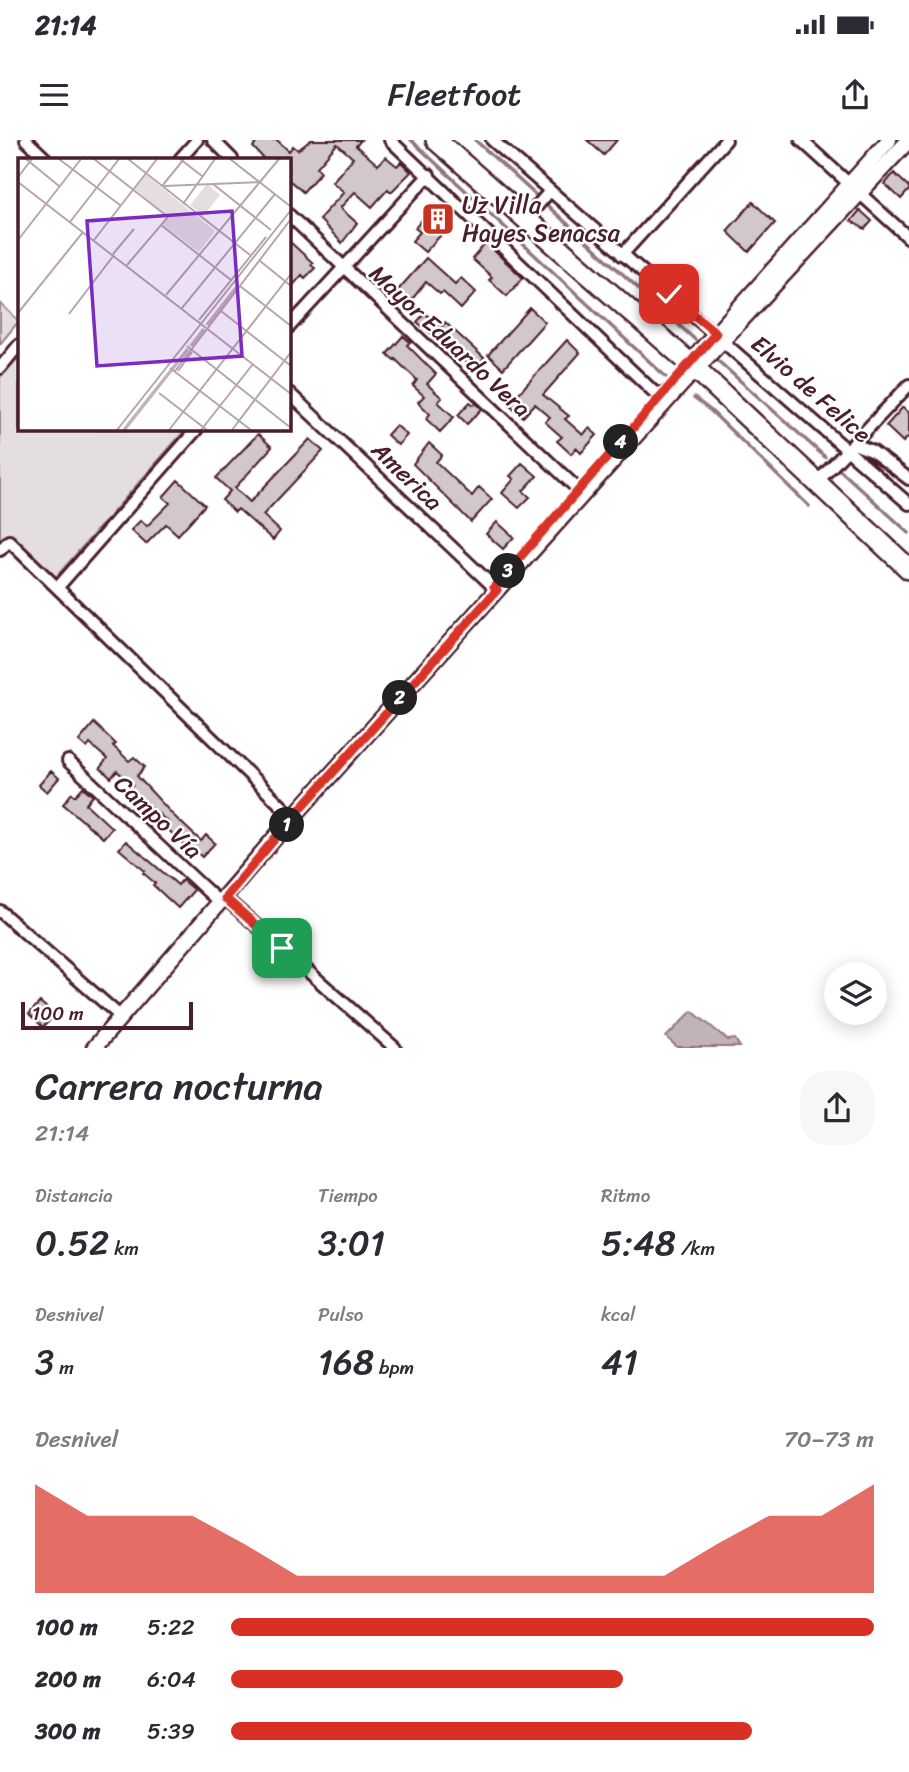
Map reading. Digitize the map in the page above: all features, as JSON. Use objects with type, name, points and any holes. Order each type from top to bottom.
[{"type":"highway","points":[[436,140],[696,363],[909,556]]},
{"type":"highway","points":[[451,140],[541,202],[696,363],[909,569]]},
{"type":"street","points":[[26,140],[45,158]]},
{"type":"street","points":[[181,158],[197,140]]},
{"type":"street","points":[[213,140],[231,158]]},
{"type":"street","points":[[390,140],[654,392],[661,394],[681,385]]},
{"type":"street","name":"Elvio de Felice","points":[[492,140],[541,202],[622,255],[852,447],[909,503]]},
{"type":"street","points":[[622,255],[726,140]]},
{"type":"street","points":[[801,140],[909,238]]},
{"type":"street","points":[[582,493],[661,394],[696,363],[855,189],[889,140]]},
{"type":"street","points":[[720,337],[730,318],[855,189],[909,140]]},
{"type":"street","points":[[290,326],[429,175]]},
{"type":"street","name":"Mayor Eduardo Vera","points":[[290,216],[582,493]]},
{"type":"street","points":[[0,368],[18,346]]},
{"type":"street","points":[[84,1048],[119,1014],[220,901],[292,814],[681,385],[696,363]]},
{"type":"street","points":[[821,478],[909,385]]},
{"type":"street","name":"America","points":[[290,394],[495,589]]},
{"type":"street","points":[[58,587],[196,430]]},
{"type":"street","points":[[852,447],[872,452],[909,479]]},
{"type":"street","points":[[0,550],[9,541],[292,814]]},
{"type":"street","name":"Campo Vía","points":[[68,761],[220,901],[395,1048]]},
{"type":"street","points":[[0,911],[119,1014]]},
{"type":"street","points":[[94,1048],[119,1014]]},
{"type":"shaded area","points":[[0,303],[18,322],[0,344]]},
{"type":"shaded area","points":[[18,358],[18,430],[185,430],[55,578],[9,537],[0,545],[0,377]]},
{"type":"shaded area","points":[[692,1011],[728,1040],[735,1039],[740,1047],[677,1047],[666,1037]]},
{"type":"building","points":[[259,140],[277,140],[289,151],[293,146],[298,150],[311,140],[361,140],[356,146],[378,165],[386,157],[397,166],[401,162],[411,172],[391,192],[388,189],[372,207],[355,192],[340,208],[357,223],[342,243],[319,219],[344,192],[332,182],[353,158],[337,144],[317,167],[321,172],[303,192],[290,181],[290,158],[263,158],[253,147]]},
{"type":"building","points":[[587,140],[617,140],[604,155]]},
{"type":"building","points":[[894,173],[909,187],[901,199],[885,184]]},
{"type":"building","points":[[753,202],[775,223],[749,252],[727,231]]},
{"type":"building","points":[[435,204],[452,212],[448,216],[454,221],[425,252],[412,241],[420,232],[415,228]]},
{"type":"building","points":[[860,210],[872,221],[865,229],[851,221]]},
{"type":"building","points":[[290,242],[315,268],[305,278],[302,275],[290,289]]},
{"type":"building","points":[[486,243],[523,278],[507,296],[489,280],[492,277],[472,259]]},
{"type":"building","points":[[426,258],[455,284],[461,278],[476,292],[461,309],[443,292],[440,294],[426,282],[405,308],[392,297]]},
{"type":"building","points":[[530,308],[545,322],[503,369],[488,355]]},
{"type":"building","points":[[425,313],[441,328],[445,322],[484,358],[479,365],[474,361],[470,366],[417,322]]},
{"type":"building","points":[[403,336],[410,342],[407,345],[436,374],[427,384],[442,398],[438,402],[454,417],[440,432],[426,419],[430,414],[418,402],[424,396],[413,386],[417,380],[387,354]]},
{"type":"building","points":[[567,340],[580,353],[543,395],[569,416],[565,419],[583,435],[589,428],[597,435],[581,453],[576,448],[571,454],[557,441],[562,437],[545,422],[550,417],[535,404],[523,417],[509,404]]},
{"type":"building","points":[[470,402],[474,405],[476,403],[482,409],[467,424],[458,415]]},
{"type":"building","points":[[903,407],[909,413],[909,436],[903,442],[886,426]]},
{"type":"building","points":[[396,425],[407,435],[398,445],[387,435]]},
{"type":"building","points":[[258,434],[272,447],[235,488],[250,502],[310,439],[323,451],[263,515],[280,531],[273,540],[238,509],[235,512],[222,500],[230,491],[216,478]]},
{"type":"building","points":[[429,443],[442,455],[436,462],[472,496],[479,487],[492,499],[471,522],[413,464]]},
{"type":"building","points":[[522,463],[537,476],[523,491],[530,497],[519,508],[502,493],[514,479],[510,476]]},
{"type":"building","points":[[178,480],[205,505],[178,535],[166,524],[146,544],[131,530],[141,520],[147,526],[170,503],[163,497]]},
{"type":"building","points":[[497,522],[514,537],[503,549],[486,534]]},
{"type":"building","points":[[94,723],[129,761],[134,757],[145,767],[137,776],[173,815],[201,841],[206,835],[215,843],[202,857],[164,826],[168,822],[129,789],[133,785],[117,771],[111,778],[100,768],[107,759],[90,744],[87,748],[79,741]]},
{"type":"building","points":[[51,771],[59,778],[47,792],[39,785]]},
{"type":"building","points":[[83,787],[93,796],[86,804],[112,828],[103,838],[63,804],[72,793],[75,796]]},
{"type":"building","points":[[126,841],[178,885],[182,880],[194,890],[178,908],[153,885],[155,883],[143,873],[145,871],[119,849]]},
{"type":"building","points":[[40,1002],[55,1015],[43,1027],[29,1014]]},
{"type":"waterway","points":[[411,140],[666,377]]},
{"type":"waterway","points":[[475,140],[702,346]]},
{"type":"waterway","points":[[717,360],[825,457]]},
{"type":"waterway","points":[[694,398],[711,411],[809,506]]},
{"type":"waterway","points":[[839,469],[909,533]]},
{"type":"place","name":"Uz Villa Hayes Senacsa","points":[[438,219]]},
{"type":"route","points":[[282,948],[225,898],[293,817],[497,590],[494,587],[716,333],[669,294]]}]
